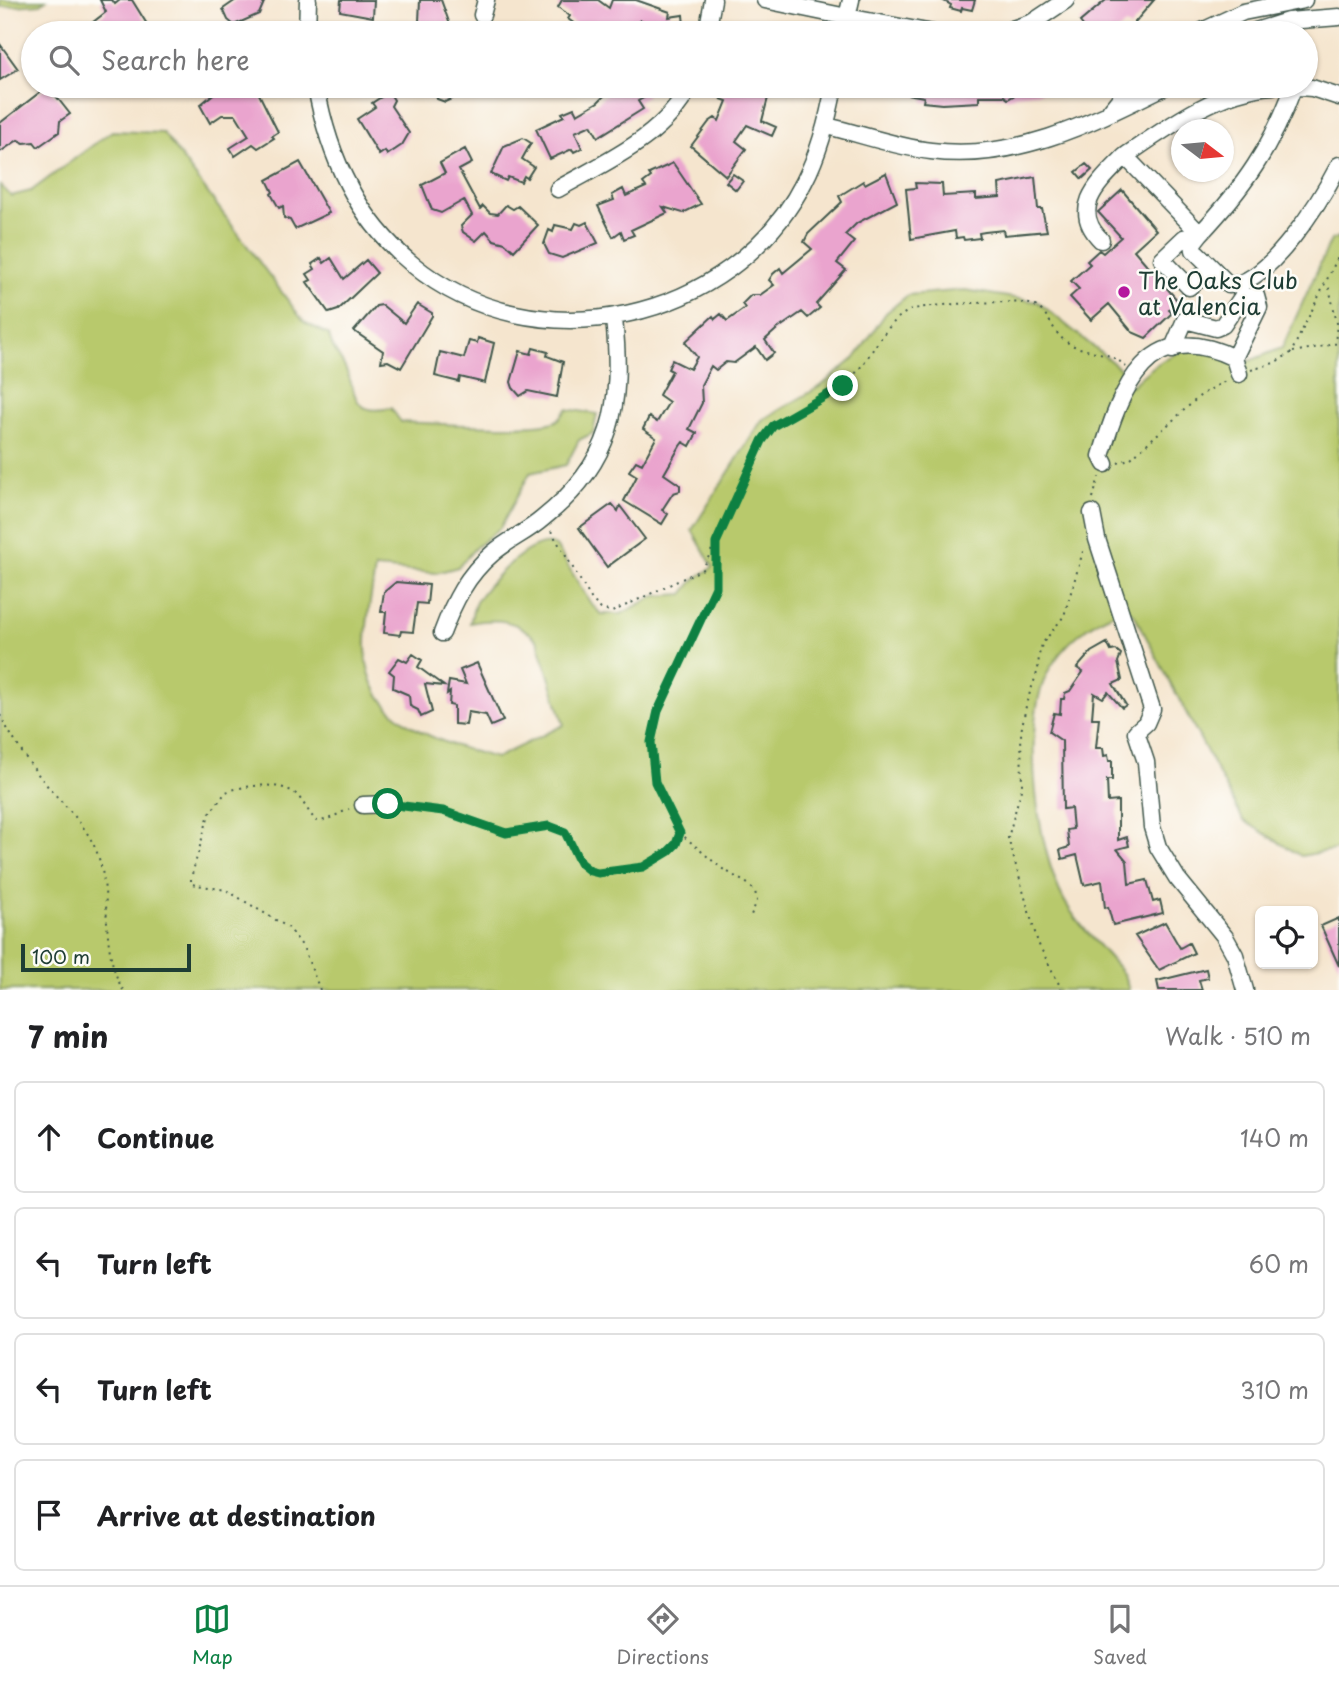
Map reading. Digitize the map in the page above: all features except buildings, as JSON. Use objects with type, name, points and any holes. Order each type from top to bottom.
[{"type":"street","points":[[307,21],[308,0]]},
{"type":"street","points":[[709,21],[713,0]]},
{"type":"street","points":[[765,0],[833,21]]},
{"type":"street","points":[[847,21],[851,0]]},
{"type":"street","points":[[1034,21],[1066,0]]},
{"type":"street","points":[[1224,21],[1243,12],[1304,0]]},
{"type":"street","points":[[1284,3],[1289,21]]},
{"type":"street","points":[[1318,22],[1339,17]]},
{"type":"street","points":[[1318,90],[1339,97]]},
{"type":"street","points":[[319,98],[327,134],[352,196],[395,249],[413,266],[469,299],[524,316],[564,321],[614,319],[665,304],[697,289],[733,266],[759,244],[803,184],[827,126],[832,98]]},
{"type":"street","points":[[558,189],[650,134],[682,98]]},
{"type":"street","points":[[1110,111],[1120,98]]},
{"type":"street","points":[[827,126],[931,151],[979,152],[1056,137],[1143,98]]},
{"type":"street","points":[[1101,240],[1089,229],[1086,212],[1093,191],[1125,156],[1181,117],[1225,98]]},
{"type":"street","points":[[1253,288],[1229,285],[1194,250],[1196,238],[1247,180],[1275,136],[1289,98]]},
{"type":"street","points":[[1125,156],[1196,238]]},
{"type":"street","points":[[1172,350],[1185,320],[1216,328],[1223,325],[1242,297],[1253,288],[1318,206],[1339,164]]},
{"type":"street","points":[[1196,238],[1184,238],[1163,259],[1189,287],[1211,268]]},
{"type":"street","points":[[1105,464],[1101,456],[1115,407],[1132,374],[1153,356],[1187,345],[1236,366],[1259,307],[1253,288]]},
{"type":"street","points":[[442,633],[455,597],[469,577],[493,552],[544,518],[588,472],[609,431],[619,365],[614,319]]},
{"type":"street","points":[[1092,513],[1097,539],[1152,709],[1146,723],[1136,732],[1146,762],[1149,802],[1158,847],[1177,878],[1226,937],[1235,955],[1245,990]]},
{"type":"street","points":[[363,805],[388,804]]},
{"type":"path","points":[[1328,279],[1337,323],[1335,344]]},
{"type":"path","points":[[544,518],[592,600],[601,609],[612,612],[693,576],[703,569],[762,441],[773,426],[843,386],[894,322],[912,309],[1029,303],[1047,315],[1061,338],[1074,347],[1111,355],[1132,374]]},
{"type":"path","points":[[1292,352],[1335,344],[1339,347]]},
{"type":"path","points":[[1092,513],[1097,480],[1105,464]]},
{"type":"path","points":[[1062,990],[1031,925],[1008,838],[1022,786],[1021,732],[1027,701],[1038,670],[1039,655],[1042,644],[1064,616],[1086,542]]},
{"type":"path","points":[[716,543],[716,587],[658,711],[651,742],[655,782],[680,833],[721,869],[755,891],[757,901],[751,915]]},
{"type":"path","points":[[0,715],[23,754],[78,820],[94,846],[100,861],[110,960],[123,990]]},
{"type":"path","points":[[320,990],[308,957],[289,928],[226,890],[196,887],[191,884],[191,878],[209,814],[226,792],[255,786],[295,793],[316,821],[326,820],[363,805]]},
{"type":"path","points":[[388,804],[443,811],[506,833],[549,826],[565,832],[580,863],[590,871],[598,873],[643,867],[668,852],[676,844],[680,833]]},
{"type":"green space","points":[[0,0],[46,0],[41,4],[0,7]]},
{"type":"green space","points":[[112,131],[163,133],[304,322],[329,335],[361,405],[377,410],[391,408],[401,422],[457,425],[544,424],[556,421],[567,409],[597,414],[593,433],[579,440],[566,465],[530,473],[500,528],[476,547],[458,567],[436,573],[375,568],[366,649],[369,674],[379,695],[392,711],[430,736],[496,758],[564,725],[538,641],[515,624],[498,621],[470,623],[476,602],[490,584],[523,553],[546,544],[556,546],[591,604],[601,614],[621,614],[655,596],[683,594],[695,579],[713,567],[692,530],[762,420],[821,386],[855,358],[886,313],[908,295],[965,290],[1038,302],[1123,371],[1131,386],[1174,354],[1194,348],[1209,349],[1247,362],[1282,348],[1331,240],[1339,237],[1339,849],[1301,856],[1243,820],[1134,614],[1126,609],[1100,620],[1075,637],[1048,672],[1037,709],[1034,764],[1040,824],[1064,900],[1124,975],[1129,990],[0,990],[0,185],[11,196],[31,191]]},
{"type":"place","name":"The Oaks Club at Valencia","points":[[1124,292]]},
{"type":"route","points":[[388,804],[443,811],[506,833],[549,826],[565,832],[580,863],[590,871],[598,873],[636,870],[668,852],[676,844],[680,833],[655,782],[650,754],[651,742],[658,711],[716,587],[716,543],[762,441],[773,426],[843,386]]}]
